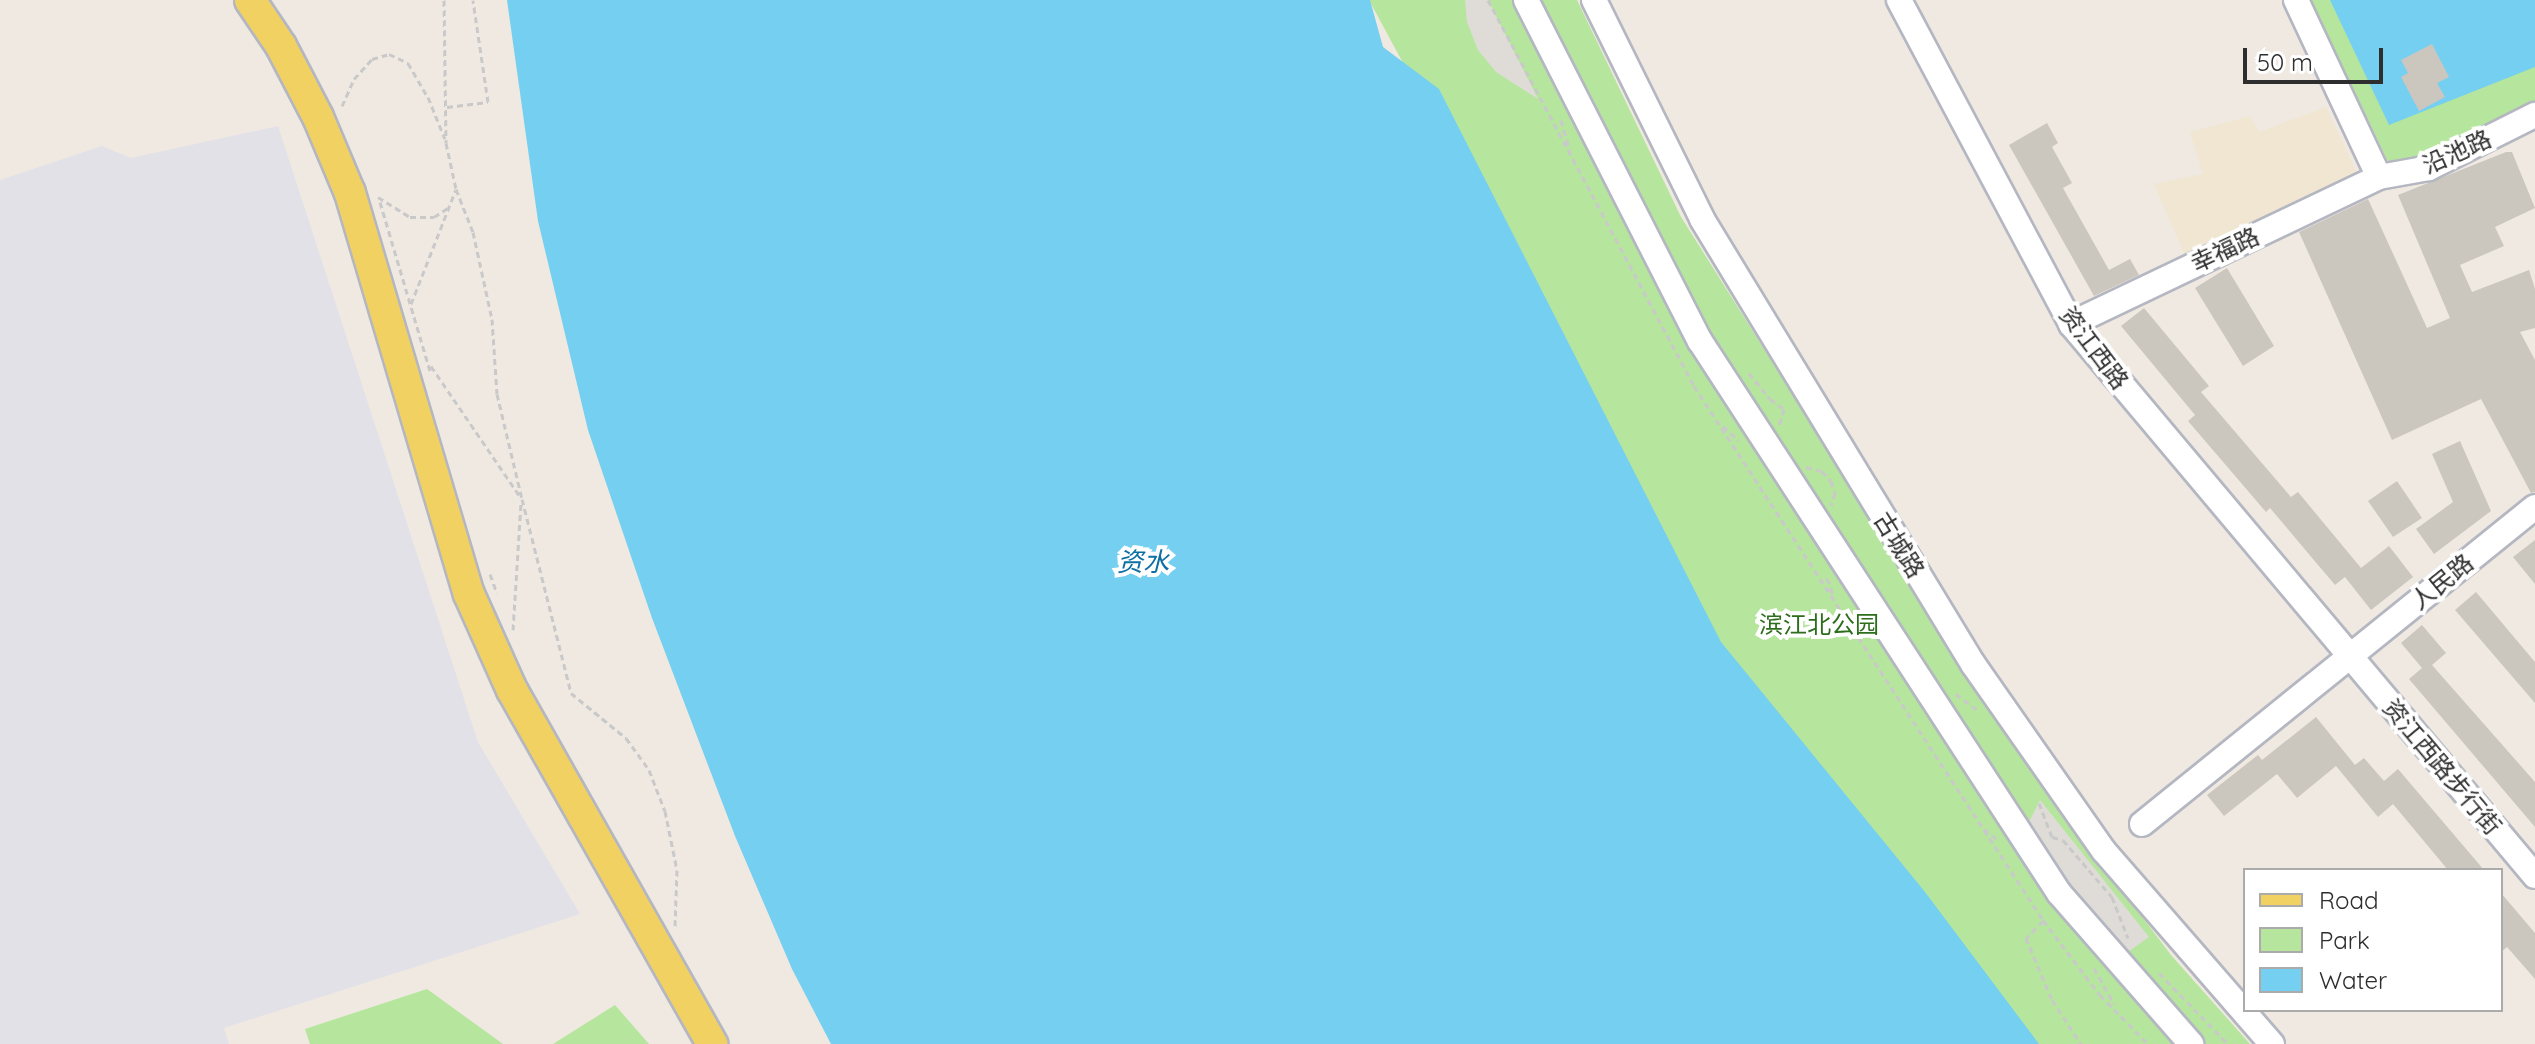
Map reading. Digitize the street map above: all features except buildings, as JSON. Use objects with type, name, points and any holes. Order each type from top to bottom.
[{"type":"main road","points":[[250,0],[281,46],[318,117],[350,193],[469,594],[512,690],[712,1044]]},
{"type":"street","points":[[1526,0],[1700,341],[2059,893],[2191,1044]]},
{"type":"street","name":"古城路","points":[[1594,0],[1702,219],[1973,664],[2104,851],[2243,1011]]},
{"type":"street","name":"资江西路","points":[[1899,0],[2071,324],[2348,658]]},
{"type":"street","points":[[2296,0],[2379,177]]},
{"type":"street","name":"沿池路","points":[[2379,177],[2429,168],[2535,115]]},
{"type":"street","name":"幸福路","points":[[2071,324],[2379,177]]},
{"type":"street","name":"人民路","points":[[2142,824],[2535,507]]},
{"type":"street","name":"资江西路步行街","points":[[2348,658],[2535,876]]},
{"type":"street","name":"古城路","points":[[2244,1012],[2272,1044]]},
{"type":"path","points":[[444,0],[446,143]]},
{"type":"path","points":[[445,108],[488,102],[473,0]]},
{"type":"path","points":[[342,106],[354,79],[372,59],[389,54],[408,63],[428,97],[446,143],[456,189],[473,232],[492,319],[497,394],[571,693],[597,711],[626,738],[649,770],[665,811],[677,870],[675,929],[667,915]]},
{"type":"path","points":[[334,94],[347,119]]},
{"type":"path","points":[[411,304],[456,189]]},
{"type":"path","points":[[432,377],[378,197],[410,217],[434,217],[448,208]]},
{"type":"path","points":[[428,362],[522,499],[513,634],[508,621]]},
{"type":"path","points":[[488,567],[498,595]]},
{"type":"path","points":[[2039,803],[2044,810],[2045,827],[2052,837],[2063,840],[2112,897],[2131,944]]},
{"type":"path","points":[[2043,920],[2026,938],[2052,1000],[2081,1044]]},
{"type":"path","points":[[2156,969],[2228,1044]]},
{"type":"shaded area","points":[[1465,0],[1488,0],[1538,99],[1496,72],[1478,50],[1467,22]]},
{"type":"shaded area","points":[[2326,107],[2360,179],[2186,258],[2154,184],[2203,174],[2190,132],[2250,116],[2259,132]]},
{"type":"shaded area","points":[[278,126],[478,742],[580,914],[224,1028],[229,1044],[0,1044],[0,180],[102,146],[131,158]]},
{"type":"shaded area","points":[[2040,800],[2149,937],[2115,961],[2023,834]]},
{"type":"green space","name":"滨江北公园","points":[[1369,0],[1577,0],[1681,217],[2019,754],[2171,955],[2250,1044],[2018,1044],[1738,683]]},
{"type":"green space","points":[[2311,0],[2535,0],[2535,101],[2392,170]]},
{"type":"green space","points":[[427,989],[503,1044],[310,1044],[305,1029]]},
{"type":"green space","points":[[615,1005],[649,1044],[553,1044]]},
{"type":"water","name":"资水","points":[[507,0],[1370,0],[1383,47],[1439,89],[1721,642],[1925,892],[2039,1044],[831,1044],[792,969],[735,836],[652,618],[588,430],[538,221]]},
{"type":"water","points":[[2330,0],[2535,0],[2535,67],[2389,125]]}]
